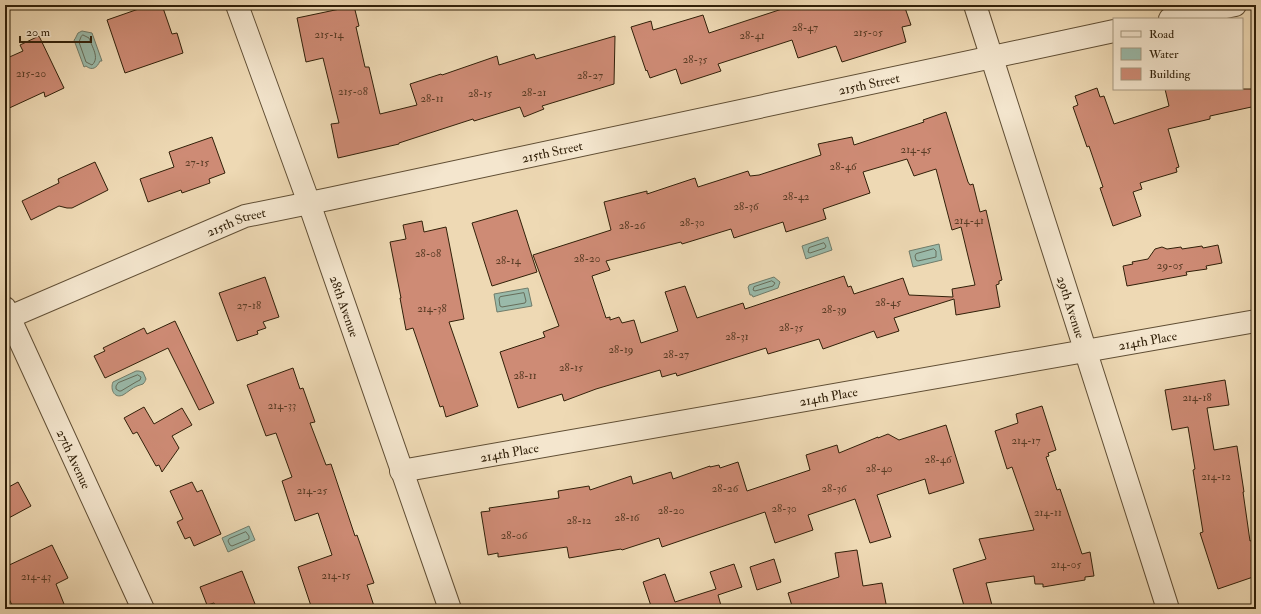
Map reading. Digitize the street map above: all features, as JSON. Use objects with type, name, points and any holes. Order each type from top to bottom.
[{"type":"street","name":"28th Avenue","points":[[237,5],[309,204],[450,609]]},
{"type":"street","name":"29th Avenue","points":[[975,5],[1168,609]]},
{"type":"street","points":[[1175,18],[1235,5]]},
{"type":"street","name":"215th Street","points":[[7,315],[245,216],[309,204],[1113,31]]},
{"type":"street","name":"27th Avenue","points":[[7,315],[144,609]]},
{"type":"street","name":"214th Place","points":[[401,471],[1256,321]]},
{"type":"water","points":[[82,31],[92,33],[102,61],[100,61],[94,68],[84,67],[74,40],[78,33]]},
{"type":"water","points":[[828,237],[832,250],[806,259],[802,246]]},
{"type":"water","points":[[939,244],[942,260],[913,267],[909,251]]},
{"type":"water","points":[[774,277],[780,282],[778,288],[753,297],[750,295],[749,285]]},
{"type":"water","points":[[528,288],[532,306],[497,312],[494,294]]},
{"type":"water","points":[[136,371],[143,372],[146,379],[144,383],[123,395],[117,396],[112,390],[113,382]]},
{"type":"water","points":[[249,526],[255,540],[228,552],[222,538]]},
{"type":"building","points":[[150,5],[162,5],[172,34],[177,33],[183,53],[125,73],[107,20]]},
{"type":"building","points":[[781,5],[904,5],[911,25],[902,27],[906,42],[842,62],[836,46],[798,58],[792,40],[718,64],[721,71],[681,84],[676,69],[650,78],[647,70],[646,71],[631,27],[651,21],[653,30],[703,15],[709,33],[782,9]]},
{"type":"building","points":[[354,6],[359,26],[356,27],[365,67],[369,67],[380,114],[417,105],[410,84],[441,74],[442,75],[497,56],[499,65],[534,54],[536,59],[615,36],[614,84],[542,106],[544,109],[524,117],[520,107],[474,121],[473,119],[399,144],[338,158],[331,124],[339,123],[323,58],[306,62],[297,18]]},
{"type":"building","points":[[39,36],[64,88],[45,97],[44,92],[5,110],[5,59],[23,51],[20,45]]},
{"type":"building","points":[[1097,88],[1100,97],[1104,96],[1114,124],[1169,106],[1165,90],[1256,89],[1256,106],[1210,116],[1210,119],[1168,129],[1179,167],[1176,168],[1177,172],[1140,183],[1142,189],[1133,192],[1141,216],[1113,226],[1100,188],[1103,187],[1089,146],[1087,147],[1073,107],[1078,105],[1075,96]]},
{"type":"building","points":[[946,112],[968,182],[970,185],[973,184],[980,212],[986,210],[1002,280],[996,285],[1000,307],[956,315],[954,299],[894,318],[899,331],[877,338],[874,331],[823,349],[819,339],[768,354],[766,348],[677,376],[676,373],[662,377],[660,370],[596,389],[564,401],[562,394],[518,408],[500,352],[545,337],[543,332],[559,326],[533,255],[611,230],[604,202],[647,191],[647,194],[695,178],[698,187],[748,171],[750,176],[759,175],[821,155],[818,144],[852,137],[854,145],[924,122],[923,120]],"holes":[[[907,159],[914,176],[936,169],[952,230],[961,227],[975,285],[952,289],[953,297],[909,295],[903,278],[854,294],[851,286],[848,287],[844,276],[745,309],[743,303],[697,318],[685,286],[665,292],[678,331],[641,343],[634,320],[622,323],[619,317],[610,320],[610,317],[606,318],[592,276],[610,270],[606,261],[681,242],[682,244],[731,229],[734,238],[783,222],[786,232],[826,219],[823,209],[870,193],[863,172]]]},
{"type":"building","points":[[212,137],[225,173],[209,179],[210,183],[182,193],[181,190],[148,202],[140,179],[174,167],[169,152]]},
{"type":"building","points":[[95,162],[108,190],[72,208],[59,206],[31,220],[22,201],[59,183],[58,179]]},
{"type":"building","points":[[517,210],[537,272],[492,286],[472,223]]},
{"type":"building","points":[[422,221],[424,232],[446,227],[464,319],[449,322],[478,406],[446,417],[443,406],[440,407],[413,328],[406,330],[390,242],[406,239],[403,225]]},
{"type":"building","points":[[1218,245],[1222,263],[1206,266],[1207,269],[1186,272],[1187,275],[1127,286],[1123,266],[1133,264],[1132,262],[1148,259],[1155,249],[1162,247],[1167,249],[1181,247],[1182,249],[1202,246],[1203,248]]},
{"type":"building","points":[[265,277],[279,317],[263,322],[266,328],[257,331],[258,334],[237,341],[219,293]]},
{"type":"building","points":[[175,321],[214,403],[199,410],[168,348],[105,378],[94,356],[105,351],[103,348],[144,328],[147,334]]},
{"type":"building","points":[[293,368],[300,389],[303,388],[315,422],[310,423],[326,465],[331,464],[355,536],[357,535],[374,583],[367,585],[375,609],[312,609],[298,567],[332,555],[318,513],[295,521],[282,481],[292,477],[276,433],[266,436],[247,385]]},
{"type":"building","points":[[1225,380],[1229,405],[1207,408],[1214,450],[1237,446],[1250,541],[1256,539],[1256,576],[1218,589],[1200,533],[1203,532],[1188,427],[1172,430],[1165,390]]},
{"type":"building","points":[[1042,406],[1056,450],[1048,453],[1049,456],[1046,457],[1057,490],[1060,489],[1082,554],[1090,552],[1094,576],[1085,577],[1085,580],[1043,587],[1043,584],[1035,584],[1034,576],[986,583],[993,609],[965,609],[953,569],[986,559],[979,539],[1034,530],[1012,467],[1007,469],[995,431],[1018,423],[1016,414]]},
{"type":"building","points":[[144,407],[154,424],[182,408],[192,425],[172,436],[179,448],[162,472],[159,465],[156,466],[137,432],[133,434],[124,418]]},
{"type":"building","points":[[946,425],[964,483],[929,494],[925,479],[877,495],[891,537],[870,543],[855,499],[808,515],[813,530],[775,543],[765,512],[662,547],[659,538],[622,550],[569,558],[567,547],[498,557],[498,553],[488,555],[481,512],[490,511],[489,508],[559,498],[558,491],[589,486],[590,490],[631,476],[633,484],[671,472],[673,479],[710,466],[719,465],[720,468],[738,462],[747,491],[810,470],[806,455],[837,445],[839,453],[888,434],[899,440]]},
{"type":"building","points":[[18,482],[31,506],[5,520],[5,489]]},
{"type":"building","points":[[192,482],[197,492],[202,490],[221,534],[194,546],[190,537],[185,539],[177,522],[183,519],[170,491]]},
{"type":"building","points":[[52,545],[68,578],[56,584],[66,609],[14,609],[5,591],[5,567]]},
{"type":"building","points":[[857,550],[863,586],[882,583],[887,609],[793,609],[788,593],[839,577],[835,553]]},
{"type":"building","points":[[774,559],[781,582],[757,590],[750,567]]},
{"type":"building","points":[[734,564],[742,587],[718,595],[722,609],[652,609],[643,582],[665,574],[675,602],[716,589],[710,572]]},
{"type":"building","points":[[242,571],[257,609],[217,609],[214,603],[207,605],[200,587]]}]
